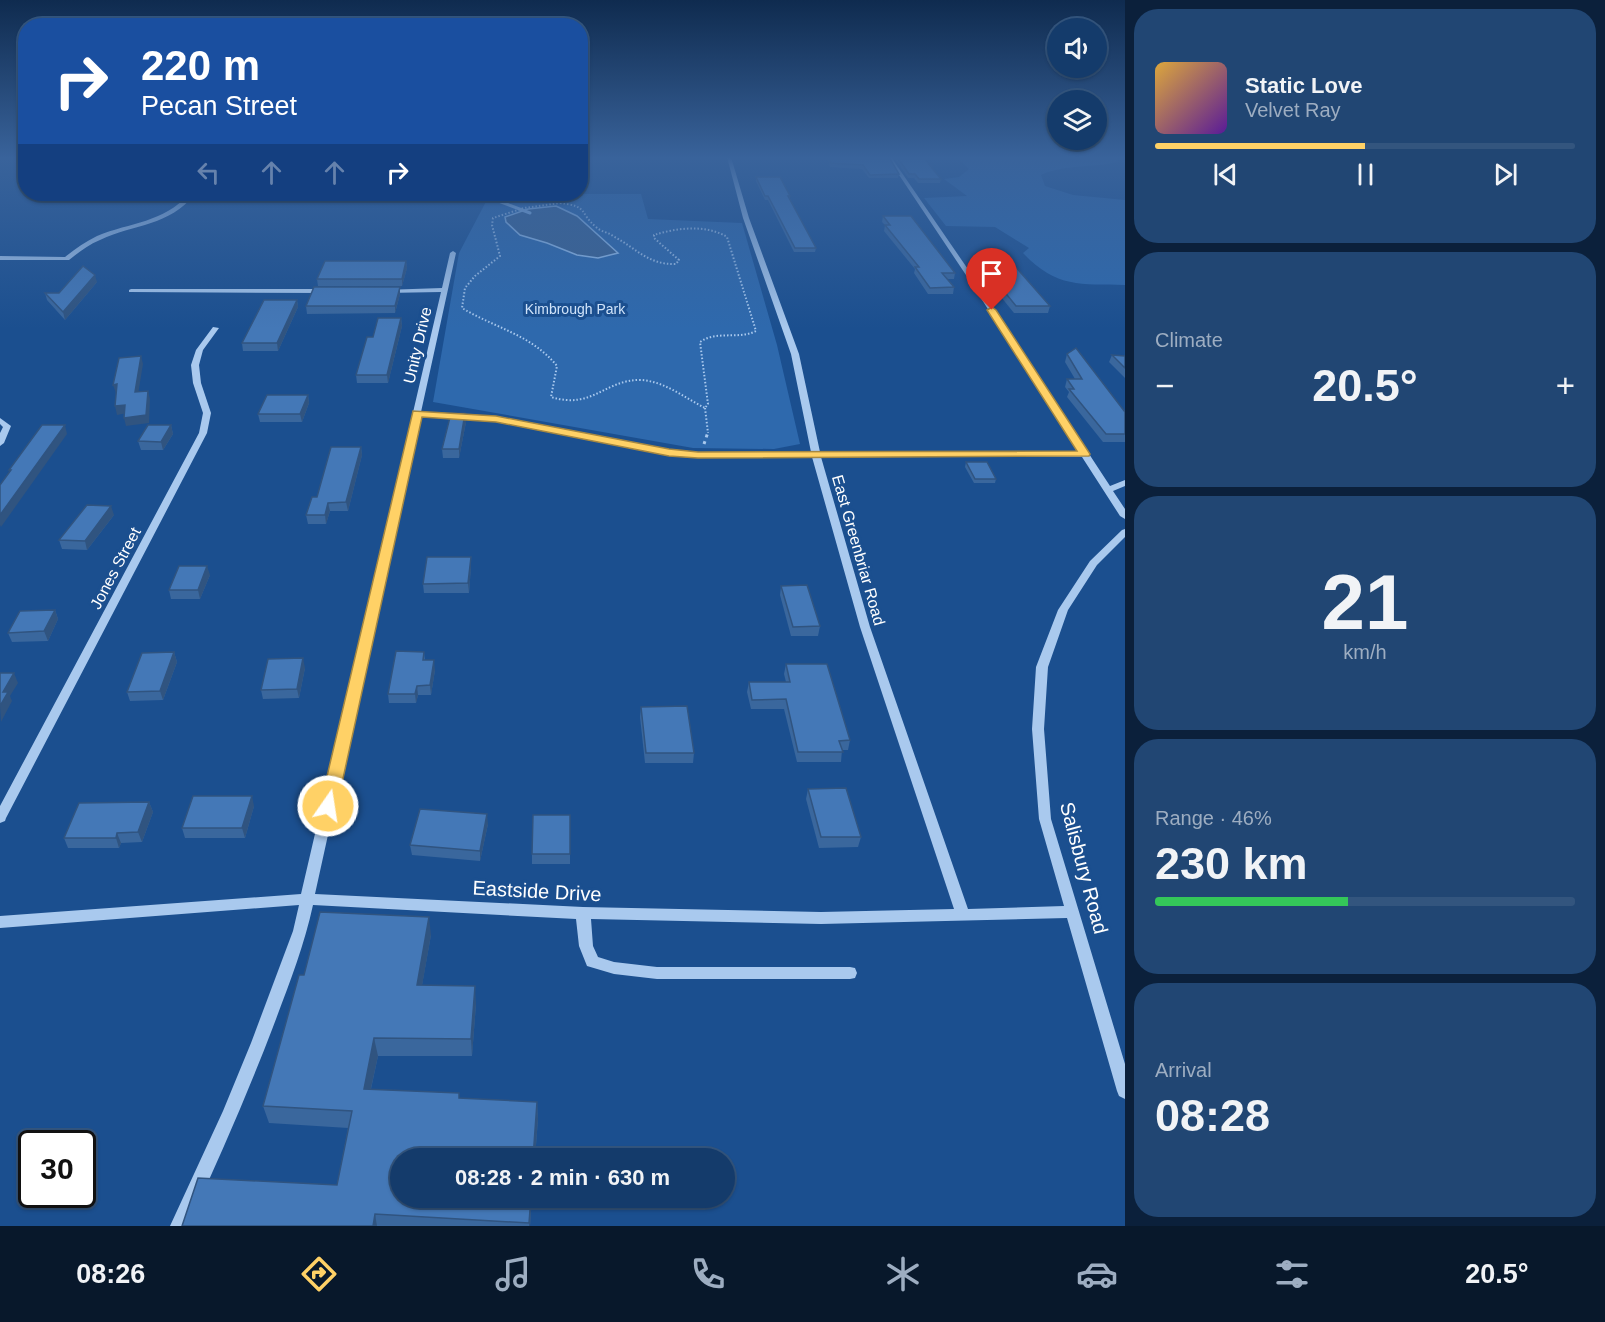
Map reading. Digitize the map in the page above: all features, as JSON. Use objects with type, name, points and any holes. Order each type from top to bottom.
[{"type":"street","points":[[0,258],[67,259],[77,249],[93,239],[170,214]]},
{"type":"street","name":"East Greenbriar Road","points":[[745,214],[795,354],[816,454],[865,627],[962,913]]},
{"type":"street","points":[[928,214],[1125,516]]},
{"type":"street","name":"Unity Drive","points":[[179,1226],[226,1128],[275,1006],[300,931],[453,253]]},
{"type":"street","name":"Unity Drive","points":[[375,291],[445,290]]},
{"type":"street","points":[[131,291],[328,291]]},
{"type":"street","name":"Jones Street","points":[[0,818],[203,433],[208,421],[208,410],[196,380],[195,366],[198,354],[214,328]]},
{"type":"street","points":[[417,414],[496,419],[669,452],[698,455],[1085,454]]},
{"type":"street","points":[[0,420],[7,426],[0,443]]},
{"type":"street","points":[[1108,490],[1125,483]]},
{"type":"street","name":"Salisbury Road","points":[[1125,532],[1093,563],[1063,610],[1042,667],[1038,729],[1045,819],[1125,1091]]},
{"type":"street","name":"Eastside Drive","points":[[0,922],[307,899],[583,913],[821,918],[1073,912]]},
{"type":"street","points":[[583,913],[586,946],[592,962],[614,968],[657,973],[850,973]]},
{"type":"path","points":[[504,214],[493,218],[492,225],[499,242],[501,256],[475,276],[465,288],[462,308],[473,315],[522,334],[550,354],[557,366],[551,397],[572,403],[590,399],[637,380],[660,384],[705,408]]},
{"type":"path","points":[[586,214],[596,228],[613,236],[634,253],[651,261],[670,265],[676,264],[679,260],[654,238],[654,235],[679,230],[722,232],[727,237],[756,331],[745,336],[714,335],[705,337],[700,342],[708,404],[705,408],[709,424],[708,437],[698,455]]},
{"type":"green space","name":"Kimbrough Park","points":[[479,214],[647,214],[648,219],[742,223],[777,345],[800,444],[774,449],[693,448],[433,402],[459,253]]},
{"type":"green space","points":[[937,214],[1125,214],[1125,285],[1082,284],[1058,278],[1047,273],[1023,253],[1029,248],[995,227],[946,226]]},
{"type":"shaded area","points":[[513,214],[573,214],[618,253],[598,258],[577,255],[520,235],[506,222],[505,217]]},
{"type":"building","points":[[777,214],[798,214],[816,248],[795,248]]},
{"type":"building","points":[[883,216],[911,216],[955,273],[942,273],[954,287],[930,288],[915,267],[919,267],[885,225],[890,225]]},
{"type":"building","points":[[325,261],[406,261],[402,279],[317,279]]},
{"type":"building","points":[[982,264],[1013,264],[1050,306],[1016,306]]},
{"type":"building","points":[[83,266],[95,275],[63,312],[45,293],[59,293]]},
{"type":"building","points":[[314,287],[400,287],[395,306],[306,306]]},
{"type":"building","points":[[264,300],[297,300],[277,343],[242,343]]},
{"type":"building","points":[[378,318],[401,318],[387,375],[356,375],[367,337],[373,337]]},
{"type":"building","points":[[1076,348],[1125,412],[1125,434],[1106,434],[1069,389],[1074,389],[1067,379],[1082,379],[1067,354]]},
{"type":"building","points":[[1112,355],[1125,356],[1125,368]]},
{"type":"building","points":[[141,356],[135,392],[148,391],[146,415],[124,418],[125,405],[115,406],[117,384],[113,385],[119,358]]},
{"type":"building","points":[[267,395],[308,395],[300,414],[258,414]]},
{"type":"building","points":[[451,413],[465,413],[459,449],[442,449]]},
{"type":"building","points":[[42,425],[65,425],[0,515],[0,485]]},
{"type":"building","points":[[148,425],[171,425],[161,442],[138,441]]},
{"type":"building","points":[[331,447],[361,447],[346,502],[328,503],[325,515],[306,515],[312,497],[317,497]]},
{"type":"building","points":[[966,462],[987,462],[996,479],[975,479]]},
{"type":"building","points":[[87,505],[111,506],[85,541],[59,540]]},
{"type":"building","points":[[427,557],[471,557],[468,583],[423,584]]},
{"type":"building","points":[[179,566],[207,566],[198,590],[169,590]]},
{"type":"building","points":[[807,585],[820,626],[793,627],[781,586]]},
{"type":"building","points":[[55,610],[44,631],[8,633],[20,611]]},
{"type":"building","points":[[396,651],[424,652],[423,660],[434,660],[430,685],[417,686],[415,694],[388,694]]},
{"type":"building","points":[[174,652],[160,691],[127,692],[142,653]]},
{"type":"building","points":[[303,658],[297,689],[261,690],[268,659]]},
{"type":"building","points":[[786,664],[827,664],[850,740],[839,741],[843,752],[798,752],[786,699],[752,700],[749,682],[790,682]]},
{"type":"building","points":[[0,673],[14,673],[3,692],[8,692],[0,706]]},
{"type":"building","points":[[687,706],[694,753],[646,753],[641,707]]},
{"type":"building","points":[[846,788],[861,837],[821,837],[808,789]]},
{"type":"building","points":[[193,796],[252,796],[242,828],[182,828]]},
{"type":"building","points":[[149,802],[138,832],[117,833],[116,838],[64,838],[79,803]]},
{"type":"building","points":[[420,809],[487,814],[480,851],[410,845]]},
{"type":"building","points":[[533,815],[570,815],[570,854],[532,854]]},
{"type":"building","points":[[320,912],[429,917],[417,985],[475,986],[471,1039],[374,1038],[364,1089],[459,1093],[459,1098],[537,1102],[534,1148],[390,1148],[390,1208],[530,1208],[529,1223],[375,1214],[373,1226],[182,1226],[198,1178],[337,1185],[352,1111],[263,1106],[299,975],[304,975]]},
{"type":"route","points":[[328,806],[417,414],[496,419],[669,452],[698,455],[1085,454],[992,310]]}]
